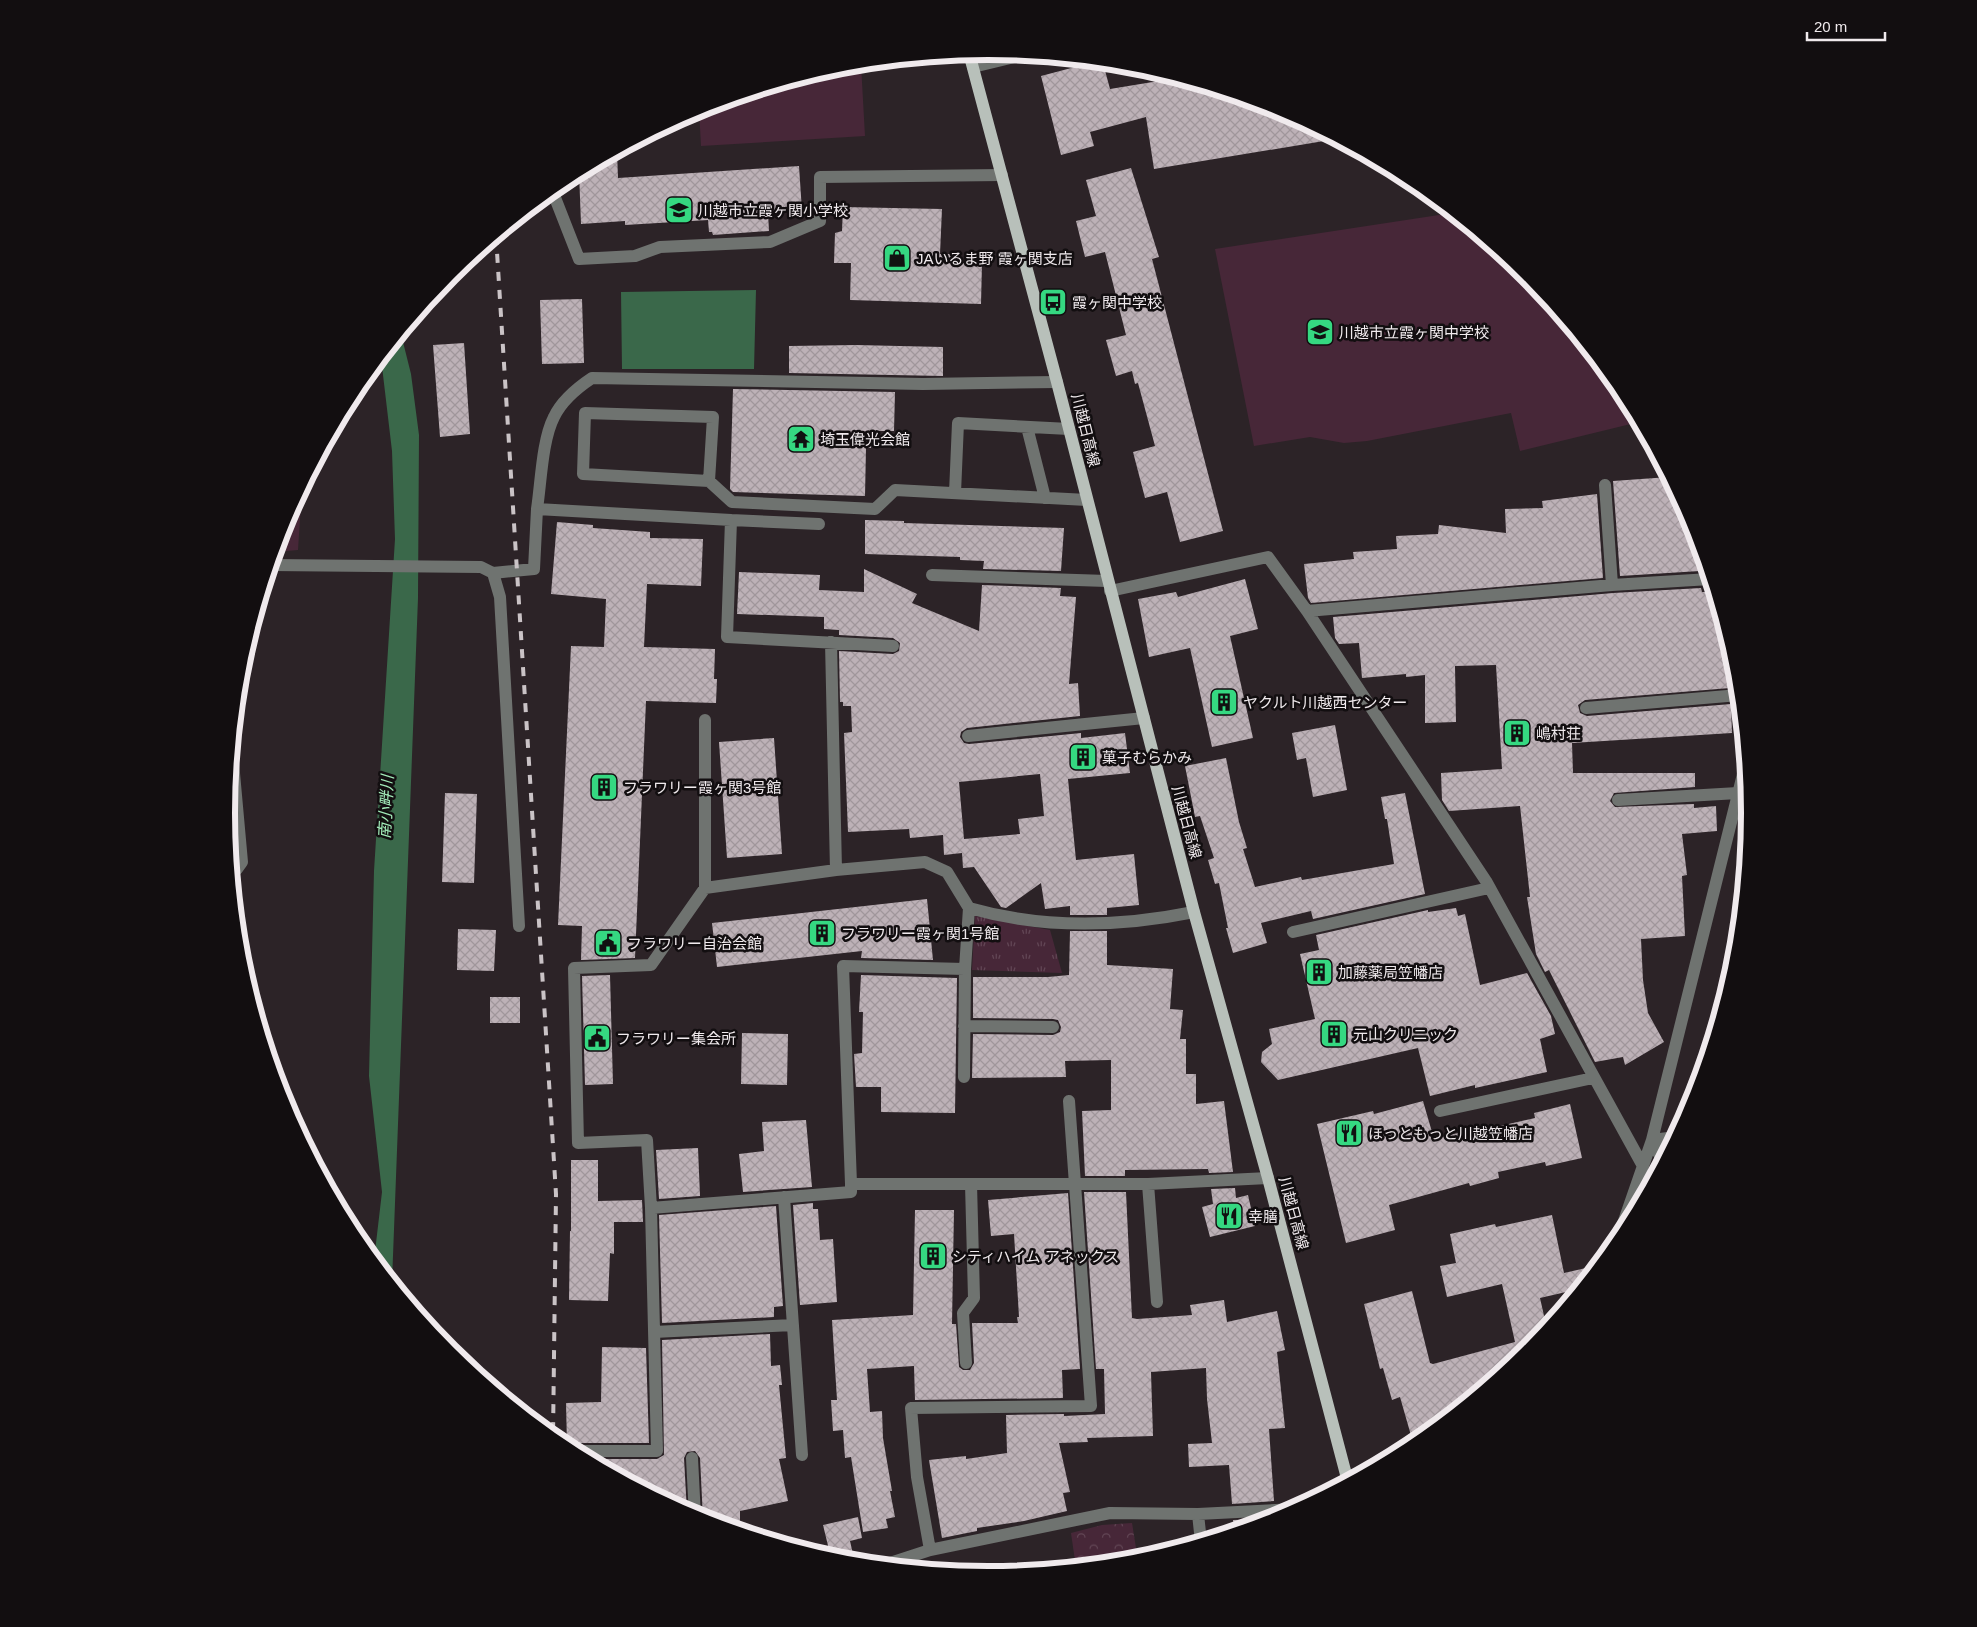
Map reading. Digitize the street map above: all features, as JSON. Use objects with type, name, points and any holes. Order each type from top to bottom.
[{"type":"main road","name":"川越日高線","points":[[971,61],[1057,382],[1108,586],[1194,912],[1268,1178],[1346,1476]]},
{"type":"street","points":[[973,67],[1000,60]]},
{"type":"street","points":[[555,198],[579,259],[635,256],[660,247],[770,242],[820,221],[820,177],[1002,175]]},
{"type":"street","points":[[277,565],[481,566],[493,573],[534,569],[537,509],[549,429],[554,415],[564,402],[576,389],[592,378],[923,384],[1057,382]]},
{"type":"street","points":[[709,480],[713,417],[585,413],[583,474],[709,480],[732,502],[875,509],[895,490],[1087,500]]},
{"type":"street","points":[[955,493],[958,423],[1069,430]]},
{"type":"street","points":[[1027,427],[1045,498]]},
{"type":"street","points":[[1605,485],[1612,585]]},
{"type":"street","points":[[537,509],[820,524]]},
{"type":"street","points":[[731,520],[728,637],[893,646]]},
{"type":"street","points":[[932,575],[1108,586],[1268,557],[1307,611],[1489,888],[1643,1166]]},
{"type":"street","points":[[493,573],[500,597],[519,926]]},
{"type":"street","points":[[1307,611],[1612,585],[1704,579]]},
{"type":"street","points":[[831,642],[836,870]]},
{"type":"street","points":[[1586,708],[1733,696]]},
{"type":"street","points":[[968,736],[1144,718]]},
{"type":"street","points":[[588,1451],[657,1451],[651,1208],[646,1140],[578,1143],[574,968],[651,965],[705,888],[704,720]]},
{"type":"street","points":[[1627,1213],[1652,1140],[1741,782]]},
{"type":"street","points":[[236,793],[242,862],[237,868]]},
{"type":"street","points":[[1618,800],[1738,793]]},
{"type":"street","points":[[705,888],[836,870],[925,862],[947,872],[969,908],[965,969],[964,1077]]},
{"type":"street","points":[[1293,932],[1489,888]]},
{"type":"street","points":[[969,908],[1012,919],[1052,923],[1094,924],[1194,912]]},
{"type":"street","points":[[651,1208],[851,1192],[843,966],[965,969]]},
{"type":"street","points":[[964,1026],[1053,1027]]},
{"type":"street","points":[[1440,1111],[1593,1078]]},
{"type":"street","points":[[930,1550],[917,1477],[911,1408],[1090,1406],[1069,1101]]},
{"type":"street","points":[[1652,1140],[1668,1138]]},
{"type":"street","points":[[1652,1140],[1660,1155]]},
{"type":"street","points":[[851,1184],[1148,1184],[1268,1178]]},
{"type":"street","points":[[966,1363],[963,1313],[974,1298],[971,1184]]},
{"type":"street","points":[[1148,1184],[1157,1302]]},
{"type":"street","points":[[784,1197],[802,1455]]},
{"type":"street","points":[[654,1332],[793,1325]]},
{"type":"street","points":[[692,1458],[695,1507]]},
{"type":"street","points":[[906,1562],[930,1550],[1110,1513],[1198,1514],[1277,1510]]},
{"type":"street","points":[[1198,1514],[1200,1536]]},
{"type":"green space","points":[[861,71],[865,136],[701,146],[699,117],[746,100],[793,86]]},
{"type":"green space","points":[[1444,214],[1485,247],[1555,317],[1586,355],[1633,424],[1520,451],[1511,413],[1367,441],[1344,443],[1310,437],[1254,446],[1215,249]]},
{"type":"green space","points":[[301,506],[298,550],[282,551]]},
{"type":"green space","points":[[975,916],[1050,930],[1062,973],[972,970]]},
{"type":"green space","points":[[1132,1523],[1137,1553],[1075,1562],[1071,1533],[1102,1525]]},
{"type":"water","points":[[756,290],[754,369],[622,369],[621,292]]},
{"type":"water","name":"南小畔川","points":[[403,341],[411,374],[419,435],[418,598],[392,1274],[375,1250],[382,1192],[369,1076],[374,871],[395,539],[392,451],[382,367]]},
{"type":"building","points":[[1081,65],[1105,69],[1110,89],[1162,80],[1231,100],[1277,117],[1327,141],[1154,169],[1146,117],[1090,132],[1094,146],[1061,155],[1041,76]]},
{"type":"building","points":[[617,158],[618,178],[799,166],[802,211],[768,213],[769,231],[713,235],[712,232],[709,232],[708,220],[625,225],[625,221],[581,224],[579,181]]},
{"type":"building","points":[[1131,168],[1159,257],[1152,259],[1223,531],[1180,542],[1167,492],[1145,498],[1133,452],[1155,446],[1138,383],[1135,384],[1132,371],[1116,376],[1106,340],[1126,335],[1105,252],[1085,257],[1076,221],[1096,216],[1086,180]]},
{"type":"building","name":"JAいるま野 霞ヶ関支店","points":[[843,207],[942,209],[940,254],[960,254],[960,263],[982,264],[981,304],[850,300],[851,263],[834,263],[835,233],[842,231]]},
{"type":"building","points":[[582,299],[584,363],[542,364],[540,300]]},
{"type":"building","points":[[464,343],[470,434],[440,437],[433,345]]},
{"type":"building","points":[[789,346],[943,347],[943,376],[789,373]]},
{"type":"building","name":"埼玉偉光会館","points":[[733,389],[895,392],[894,431],[872,431],[871,448],[866,448],[865,496],[733,492],[730,489]]},
{"type":"building","points":[[1663,477],[1685,525],[1699,564],[1700,571],[1620,576],[1613,481]]},
{"type":"building","points":[[1597,494],[1603,578],[1311,603],[1308,598],[1304,564],[1354,559],[1353,552],[1397,549],[1396,536],[1438,534],[1439,525],[1506,533],[1505,509],[1543,508],[1542,501]]},
{"type":"building","points":[[865,520],[1064,528],[1061,571],[983,569],[984,561],[960,560],[960,557],[865,554]]},
{"type":"building","points":[[557,522],[593,525],[593,528],[650,532],[650,538],[703,539],[701,586],[647,584],[644,647],[715,649],[714,679],[717,679],[716,703],[646,701],[635,958],[581,960],[582,926],[558,925],[571,646],[604,647],[606,599],[551,594]]},
{"type":"building","points":[[864,569],[917,594],[912,603],[979,631],[982,585],[1061,588],[1060,596],[1076,597],[1069,684],[1078,683],[1080,716],[967,728],[961,732],[960,737],[964,743],[969,744],[1081,733],[1081,738],[1125,733],[1130,773],[1068,779],[1076,860],[1134,854],[1139,905],[1107,908],[1107,915],[1070,915],[1070,906],[1045,909],[1041,883],[1006,908],[1001,907],[974,867],[963,868],[962,853],[944,855],[943,835],[910,838],[909,829],[848,832],[844,733],[852,732],[851,706],[843,706],[843,702],[840,702],[839,651],[893,654],[899,651],[900,643],[893,638],[839,635],[839,630],[824,629],[824,617],[737,614],[739,572],[820,575],[819,590],[864,592]],"holes":[[[1040,774],[1044,816],[1018,819],[1020,834],[964,839],[959,782]]]},
{"type":"building","points":[[1245,579],[1258,629],[1230,636],[1253,738],[1212,747],[1190,648],[1149,657],[1138,599],[1176,592],[1178,597]]},
{"type":"building","points":[[1701,588],[1702,592],[1708,592],[1728,666],[1731,685],[1730,688],[1585,700],[1578,705],[1580,713],[1587,716],[1731,704],[1732,733],[1572,743],[1573,773],[1695,773],[1695,787],[1614,793],[1610,801],[1615,807],[1694,804],[1694,808],[1716,806],[1717,831],[1682,834],[1687,875],[1682,876],[1685,936],[1641,939],[1643,980],[1648,1013],[1664,1042],[1625,1065],[1623,1057],[1595,1062],[1549,970],[1545,972],[1536,954],[1527,897],[1530,897],[1520,806],[1449,811],[1442,800],[1441,773],[1502,769],[1496,665],[1455,666],[1456,722],[1425,723],[1425,675],[1406,677],[1406,674],[1362,678],[1359,643],[1339,644],[1335,638],[1333,617],[1613,593]]},
{"type":"building","points":[[1335,725],[1347,790],[1313,797],[1306,758],[1297,760],[1292,733]]},
{"type":"building","points":[[774,738],[782,854],[727,858],[719,742]]},
{"type":"building","points":[[1226,758],[1239,822],[1247,848],[1243,849],[1255,887],[1301,877],[1302,880],[1394,864],[1387,819],[1385,819],[1381,797],[1405,793],[1425,894],[1313,919],[1311,911],[1261,923],[1267,943],[1233,953],[1226,928],[1228,928],[1219,883],[1215,884],[1208,860],[1214,858],[1200,816],[1195,817],[1185,766]]},
{"type":"building","points":[[445,793],[477,794],[474,883],[442,882]]},
{"type":"building","name":"フラワリー霞ヶ関1号館","points":[[927,899],[933,960],[861,958],[862,951],[717,967],[712,923]]},
{"type":"building","points":[[1456,908],[1458,916],[1465,914],[1480,985],[1527,973],[1551,1016],[1555,1034],[1540,1039],[1547,1072],[1475,1088],[1475,1085],[1430,1096],[1418,1048],[1278,1080],[1261,1062],[1262,1052],[1272,1044],[1269,1029],[1315,1019],[1300,954],[1319,950],[1316,935],[1428,910],[1428,912]]},
{"type":"building","points":[[458,929],[496,930],[494,971],[457,970]]},
{"type":"building","points":[[1070,931],[1107,931],[1107,965],[1173,969],[1170,1009],[1183,1010],[1180,1039],[1186,1039],[1186,1074],[1196,1074],[1196,1104],[1224,1101],[1233,1172],[1209,1173],[1208,1169],[1125,1170],[1125,1176],[1085,1176],[1082,1111],[1111,1110],[1111,1060],[1065,1061],[1066,1077],[972,1078],[973,1034],[1053,1035],[1060,1032],[1061,1027],[1058,1020],[1053,1019],[973,1018],[973,977],[1048,977],[1069,975]]},
{"type":"building","name":"フラワリー集会所","points":[[610,975],[613,1084],[585,1085],[582,976]]},
{"type":"building","points":[[861,975],[957,978],[955,1113],[881,1112],[881,1087],[856,1087],[854,1054],[862,1053],[863,1012],[859,1012]]},
{"type":"building","points":[[490,997],[520,997],[520,1023],[490,1023]]},
{"type":"building","points":[[742,1033],[788,1034],[787,1085],[741,1084]]},
{"type":"building","points":[[1423,1101],[1434,1139],[1486,1126],[1487,1129],[1535,1118],[1534,1113],[1570,1104],[1582,1158],[1546,1166],[1545,1162],[1498,1172],[1499,1178],[1470,1186],[1469,1183],[1389,1205],[1395,1230],[1346,1243],[1317,1124],[1373,1111],[1374,1114]]},
{"type":"building","points":[[806,1120],[812,1187],[743,1192],[739,1154],[764,1151],[762,1122]]},
{"type":"building","points":[[698,1148],[700,1196],[659,1199],[656,1150]]},
{"type":"building","points":[[571,1160],[598,1160],[598,1201],[642,1200],[643,1222],[614,1222],[614,1254],[610,1253],[608,1301],[569,1300]]},
{"type":"building","name":"幸膳","points":[[1235,1188],[1236,1198],[1248,1195],[1255,1226],[1210,1237],[1202,1207],[1213,1204],[1211,1189]]},
{"type":"building","points":[[1084,1192],[1126,1192],[1132,1318],[1192,1315],[1190,1305],[1224,1300],[1227,1322],[1277,1311],[1285,1350],[1277,1352],[1285,1428],[1269,1429],[1274,1501],[1232,1504],[1229,1465],[1189,1467],[1188,1444],[1212,1443],[1206,1368],[1151,1372],[1153,1436],[1087,1438],[1088,1442],[1059,1443],[1070,1492],[1063,1493],[1067,1511],[1024,1521],[977,1528],[977,1531],[942,1538],[929,1460],[966,1456],[966,1459],[1007,1453],[1006,1415],[1064,1414],[1064,1416],[1105,1414],[1104,1369],[1096,1369]]},
{"type":"building","points":[[1068,1193],[1080,1369],[1062,1370],[1063,1398],[915,1400],[914,1366],[867,1369],[870,1412],[882,1411],[883,1438],[895,1517],[886,1519],[888,1528],[863,1532],[851,1457],[845,1458],[843,1430],[833,1431],[831,1400],[837,1400],[832,1320],[913,1315],[915,1210],[954,1210],[952,1324],[956,1324],[959,1367],[963,1370],[970,1370],[974,1363],[972,1323],[1018,1323],[1017,1317],[1019,1317],[1014,1234],[991,1236],[988,1200]]},
{"type":"building","points":[[813,1203],[813,1209],[818,1209],[820,1240],[833,1239],[837,1302],[800,1305],[793,1205]]},
{"type":"building","points":[[776,1206],[783,1306],[774,1307],[774,1317],[662,1323],[659,1215]]},
{"type":"building","points":[[1552,1215],[1564,1273],[1590,1267],[1571,1291],[1540,1298],[1545,1321],[1485,1380],[1411,1437],[1400,1397],[1392,1400],[1383,1368],[1380,1369],[1364,1304],[1412,1291],[1430,1363],[1433,1364],[1515,1342],[1502,1284],[1447,1297],[1440,1266],[1456,1263],[1450,1234],[1495,1224],[1496,1227]]},
{"type":"building","points":[[770,1334],[771,1366],[780,1365],[782,1385],[779,1385],[786,1458],[779,1459],[788,1501],[740,1511],[740,1525],[703,1511],[700,1458],[695,1451],[687,1452],[684,1458],[687,1504],[655,1489],[601,1459],[657,1459],[664,1455],[662,1340]]},
{"type":"building","points":[[602,1347],[646,1348],[649,1443],[575,1443],[567,1438],[566,1403],[601,1402]]},
{"type":"building","points":[[858,1517],[862,1538],[850,1541],[853,1555],[829,1550],[823,1525]]},
{"type":"building","points":[[1251,1519],[1234,1526],[1233,1520]]},
{"type":"railway","points":[[496,243],[556,1194],[553,1428]]},
{"type":"place","name":"川越市立霞ヶ関小学校","points":[[679,210]]},
{"type":"place","name":"JAいるま野 霞ヶ関支店","points":[[897,258]]},
{"type":"place","name":"霞ヶ関中学校","points":[[1053,302]]},
{"type":"place","name":"川越市立霞ヶ関中学校","points":[[1320,332]]},
{"type":"place","name":"埼玉偉光会館","points":[[801,439]]},
{"type":"place","name":"ヤクルト川越西センター","points":[[1224,702]]},
{"type":"place","name":"嶋村荘","points":[[1517,733]]},
{"type":"place","name":"菓子むらかみ","points":[[1083,757]]},
{"type":"place","name":"フラワリー霞ヶ関3号館","points":[[604,787]]},
{"type":"place","name":"フラワリー霞ヶ関1号館","points":[[822,933]]},
{"type":"place","name":"フラワリー自治会館","points":[[608,943]]},
{"type":"place","name":"加藤薬局笠幡店","points":[[1319,972]]},
{"type":"place","name":"元山クリニック","points":[[1334,1034]]},
{"type":"place","name":"フラワリー集会所","points":[[597,1038]]},
{"type":"place","name":"ほっともっと川越笠幡店","points":[[1349,1133]]},
{"type":"place","name":"幸膳","points":[[1229,1216]]},
{"type":"place","name":"シティハイム アネックス","points":[[933,1256]]}]
